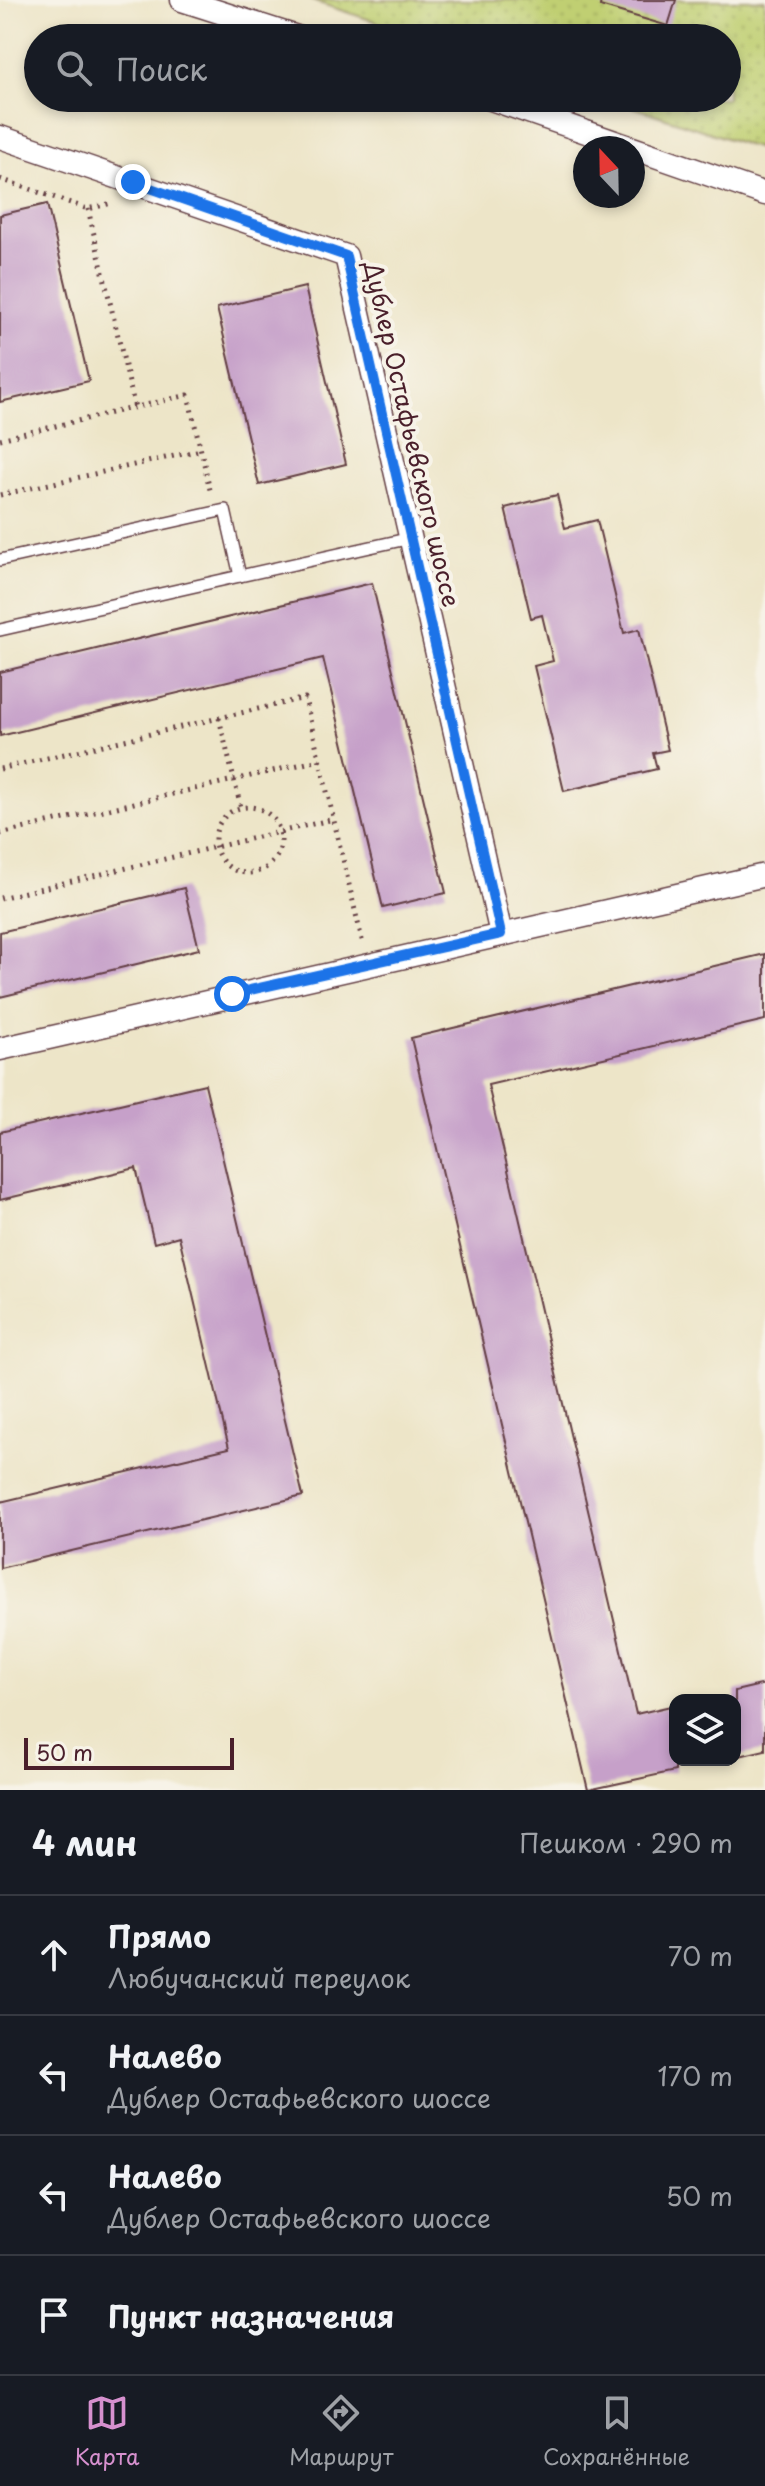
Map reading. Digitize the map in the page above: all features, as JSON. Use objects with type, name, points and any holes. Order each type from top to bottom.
[{"type":"street","points":[[182,0],[257,24]]},
{"type":"street","points":[[528,112],[765,194]]},
{"type":"street","name":"Дублер Остафьевского шоссе","points":[[0,137],[346,256],[501,934]]},
{"type":"street","points":[[0,1049],[765,875]]},
{"type":"lane","points":[[0,560],[225,510],[240,576]]},
{"type":"lane","points":[[0,630],[411,538]]},
{"type":"path","points":[[0,179],[88,209],[124,200]]},
{"type":"path","points":[[88,209],[135,408]]},
{"type":"path","points":[[0,439],[188,395],[215,512]]},
{"type":"path","points":[[0,495],[201,450]]},
{"type":"path","points":[[0,769],[305,698],[368,963]]},
{"type":"path","points":[[219,718],[241,808]]},
{"type":"path","points":[[0,834],[320,760]]},
{"type":"path","points":[[241,808],[258,808],[268,813],[281,832],[278,855],[262,871],[250,874],[228,867],[215,847],[219,825],[225,815],[241,808]]},
{"type":"path","points":[[0,898],[334,819]]},
{"type":"green space","points":[[310,0],[765,0],[765,151],[648,112],[741,112],[741,24],[383,24]]},
{"type":"building","points":[[601,0],[676,0],[669,24],[600,6]]},
{"type":"building","points":[[47,204],[89,381],[0,402],[0,215]]},
{"type":"building","points":[[305,287],[346,464],[259,485],[217,308]]},
{"type":"building","points":[[557,495],[565,528],[597,520],[624,633],[639,629],[668,750],[653,753],[657,769],[564,791],[534,666],[553,661],[542,615],[531,618],[505,508]]},
{"type":"building","points":[[372,583],[446,893],[383,908],[323,658],[0,736],[0,672]]},
{"type":"building","points":[[184,888],[199,949],[0,997],[0,932]]},
{"type":"building","points":[[765,954],[765,1020],[488,1085],[636,1714],[669,1706],[669,1766],[675,1766],[675,1771],[588,1790],[411,1038]]},
{"type":"building","points":[[205,1084],[303,1496],[0,1568],[0,1502],[229,1448],[179,1236],[154,1243],[136,1168],[0,1200],[0,1132]]},
{"type":"building","points":[[765,1684],[765,1750],[741,1756],[741,1694],[735,1694],[735,1691]]},
{"type":"route","points":[[133,182],[346,256],[501,934],[232,994]]}]
